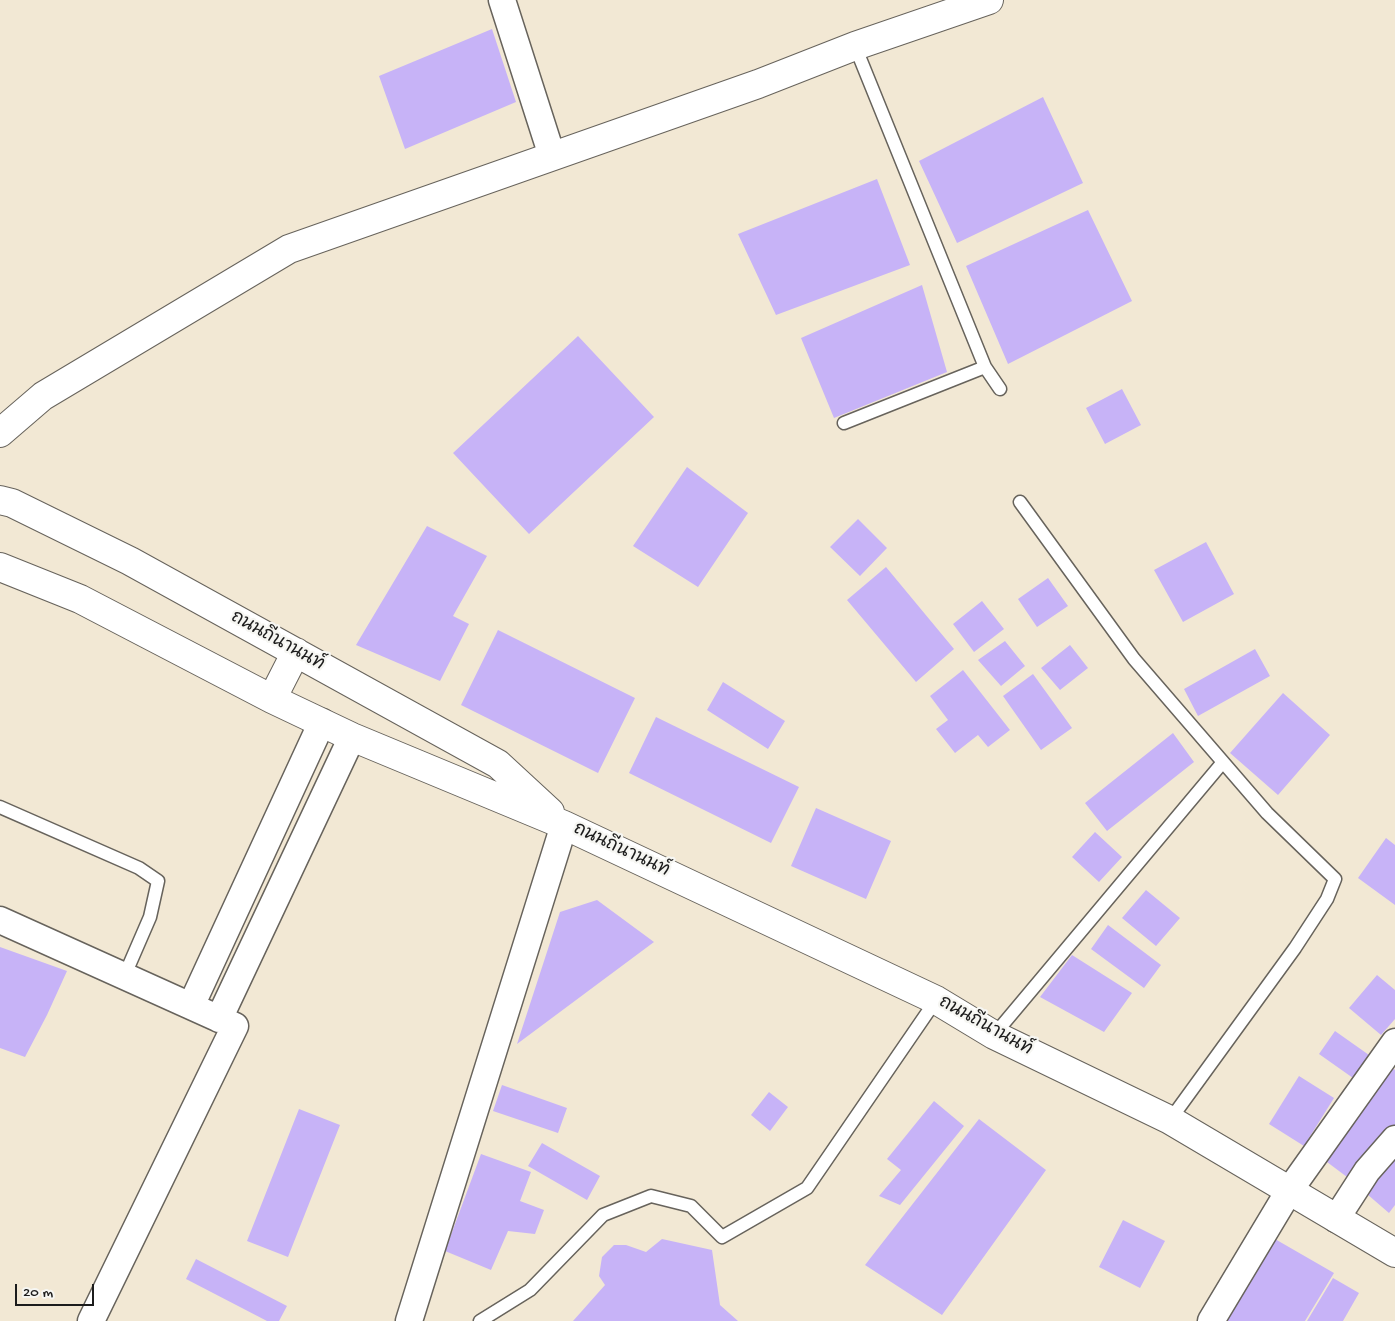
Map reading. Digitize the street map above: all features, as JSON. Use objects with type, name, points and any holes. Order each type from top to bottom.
[{"type":"main road","points":[[0,434],[43,396],[289,249],[758,84],[855,46],[989,0]]},
{"type":"main road","name":"ถนนถีนานนท์","points":[[0,500],[130,561],[498,764],[564,824]]},
{"type":"main road","name":"ถนนถีนานนท์","points":[[0,567],[80,599],[272,699],[352,736],[564,824],[936,1000],[994,1035],[1170,1120],[1395,1253]]},
{"type":"main road","points":[[272,699],[296,652]]},
{"type":"street","points":[[502,0],[552,156]]},
{"type":"street","points":[[190,1006],[322,722]]},
{"type":"street","points":[[219,1019],[352,736]]},
{"type":"street","points":[[409,1321],[564,824]]},
{"type":"street","points":[[0,920],[235,1026],[91,1321]]},
{"type":"street","points":[[1210,1321],[1289,1191],[1395,1042]]},
{"type":"street","points":[[1336,1219],[1367,1171],[1395,1139]]},
{"type":"lane","points":[[855,46],[984,367],[1000,389]]},
{"type":"lane","points":[[844,423],[984,367]]},
{"type":"lane","points":[[1020,502],[1134,659],[1268,814],[1335,879],[1327,899],[1295,948],[1170,1120]]},
{"type":"lane","points":[[994,1035],[1223,762]]},
{"type":"lane","points":[[0,806],[139,868],[158,881],[150,917],[124,977]]},
{"type":"lane","points":[[480,1321],[530,1290],[603,1216],[619,1209],[651,1196],[691,1206],[722,1237],[807,1188],[936,1000]]},
{"type":"building","points":[[492,29],[516,102],[405,149],[379,76]]},
{"type":"building","points":[[1043,97],[1083,183],[957,243],[919,161]]},
{"type":"building","points":[[877,179],[910,265],[776,315],[738,234]]},
{"type":"building","points":[[1088,210],[1132,301],[1008,364],[966,266]]},
{"type":"building","points":[[922,285],[947,372],[834,418],[801,338]]},
{"type":"building","points":[[578,336],[654,417],[529,534],[453,453]]},
{"type":"building","points":[[1122,389],[1141,425],[1105,444],[1086,408]]},
{"type":"building","points":[[687,467],[748,513],[698,587],[633,546]]},
{"type":"building","points":[[858,519],[887,548],[860,576],[830,547]]},
{"type":"building","points":[[427,526],[487,556],[453,616],[469,624],[440,681],[356,645]]},
{"type":"building","points":[[1206,542],[1234,594],[1183,622],[1154,570]]},
{"type":"building","points":[[886,567],[954,649],[916,682],[847,600]]},
{"type":"building","points":[[1048,578],[1068,606],[1037,627],[1018,599]]},
{"type":"building","points":[[982,601],[1004,629],[974,652],[953,624]]},
{"type":"building","points":[[498,630],[635,698],[598,773],[461,705]]},
{"type":"building","points":[[1005,641],[1025,666],[1001,686],[978,660]]},
{"type":"building","points":[[1070,645],[1088,668],[1060,690],[1041,668]]},
{"type":"building","points":[[1255,649],[1270,676],[1198,716],[1184,689]]},
{"type":"building","points":[[963,670],[1010,730],[988,747],[978,735],[955,753],[936,729],[948,720],[930,696]]},
{"type":"building","points":[[1033,674],[1072,728],[1041,750],[1003,696]]},
{"type":"building","points":[[723,682],[785,721],[768,749],[707,710]]},
{"type":"building","points":[[1283,693],[1330,735],[1278,795],[1230,753]]},
{"type":"building","points":[[656,717],[799,787],[771,843],[629,773]]},
{"type":"building","points":[[1173,733],[1194,762],[1107,831],[1085,803]]},
{"type":"building","points":[[816,808],[891,841],[866,899],[791,866]]},
{"type":"building","points":[[1095,832],[1122,857],[1099,882],[1072,857]]},
{"type":"building","points":[[1386,838],[1395,845],[1395,905],[1358,878]]},
{"type":"building","points":[[1146,890],[1180,918],[1156,946],[1122,918]]},
{"type":"building","points":[[597,900],[654,942],[517,1044],[560,912]]},
{"type":"building","points":[[1108,925],[1161,965],[1144,988],[1091,949]]},
{"type":"building","points":[[0,947],[67,971],[25,1057],[0,1048]]},
{"type":"building","points":[[1072,955],[1132,993],[1104,1032],[1040,997]]},
{"type":"building","points":[[1377,975],[1395,990],[1395,1019],[1381,1035],[1349,1008]]},
{"type":"building","points":[[1335,1031],[1369,1055],[1353,1078],[1319,1054]]},
{"type":"building","points":[[1387,1063],[1395,1070],[1395,1130],[1355,1183],[1319,1156]]},
{"type":"building","points":[[1299,1076],[1334,1098],[1304,1146],[1269,1124]]},
{"type":"building","points":[[502,1085],[567,1108],[558,1133],[493,1111]]},
{"type":"building","points":[[769,1092],[788,1107],[770,1131],[751,1115]]},
{"type":"building","points":[[934,1101],[964,1126],[900,1205],[879,1196],[901,1170],[887,1159]]},
{"type":"building","points":[[299,1109],[340,1125],[288,1257],[247,1241]]},
{"type":"building","points":[[979,1119],[1046,1170],[942,1315],[865,1265]]},
{"type":"building","points":[[542,1143],[600,1176],[587,1200],[528,1166]]},
{"type":"building","points":[[1395,1146],[1395,1205],[1389,1213],[1360,1188]]},
{"type":"building","points":[[481,1154],[531,1172],[520,1201],[544,1210],[535,1234],[508,1231],[491,1270],[445,1251]]},
{"type":"building","points":[[1123,1220],[1165,1241],[1140,1288],[1099,1267]]},
{"type":"building","points":[[1268,1235],[1334,1273],[1305,1321],[1217,1321]]},
{"type":"building","points":[[662,1239],[712,1250],[720,1305],[738,1321],[573,1321],[605,1285],[599,1276],[602,1257],[614,1245],[626,1245],[646,1252]]},
{"type":"building","points":[[196,1259],[287,1306],[279,1321],[267,1321],[186,1279]]},
{"type":"building","points":[[1333,1278],[1359,1293],[1343,1321],[1307,1321]]}]
